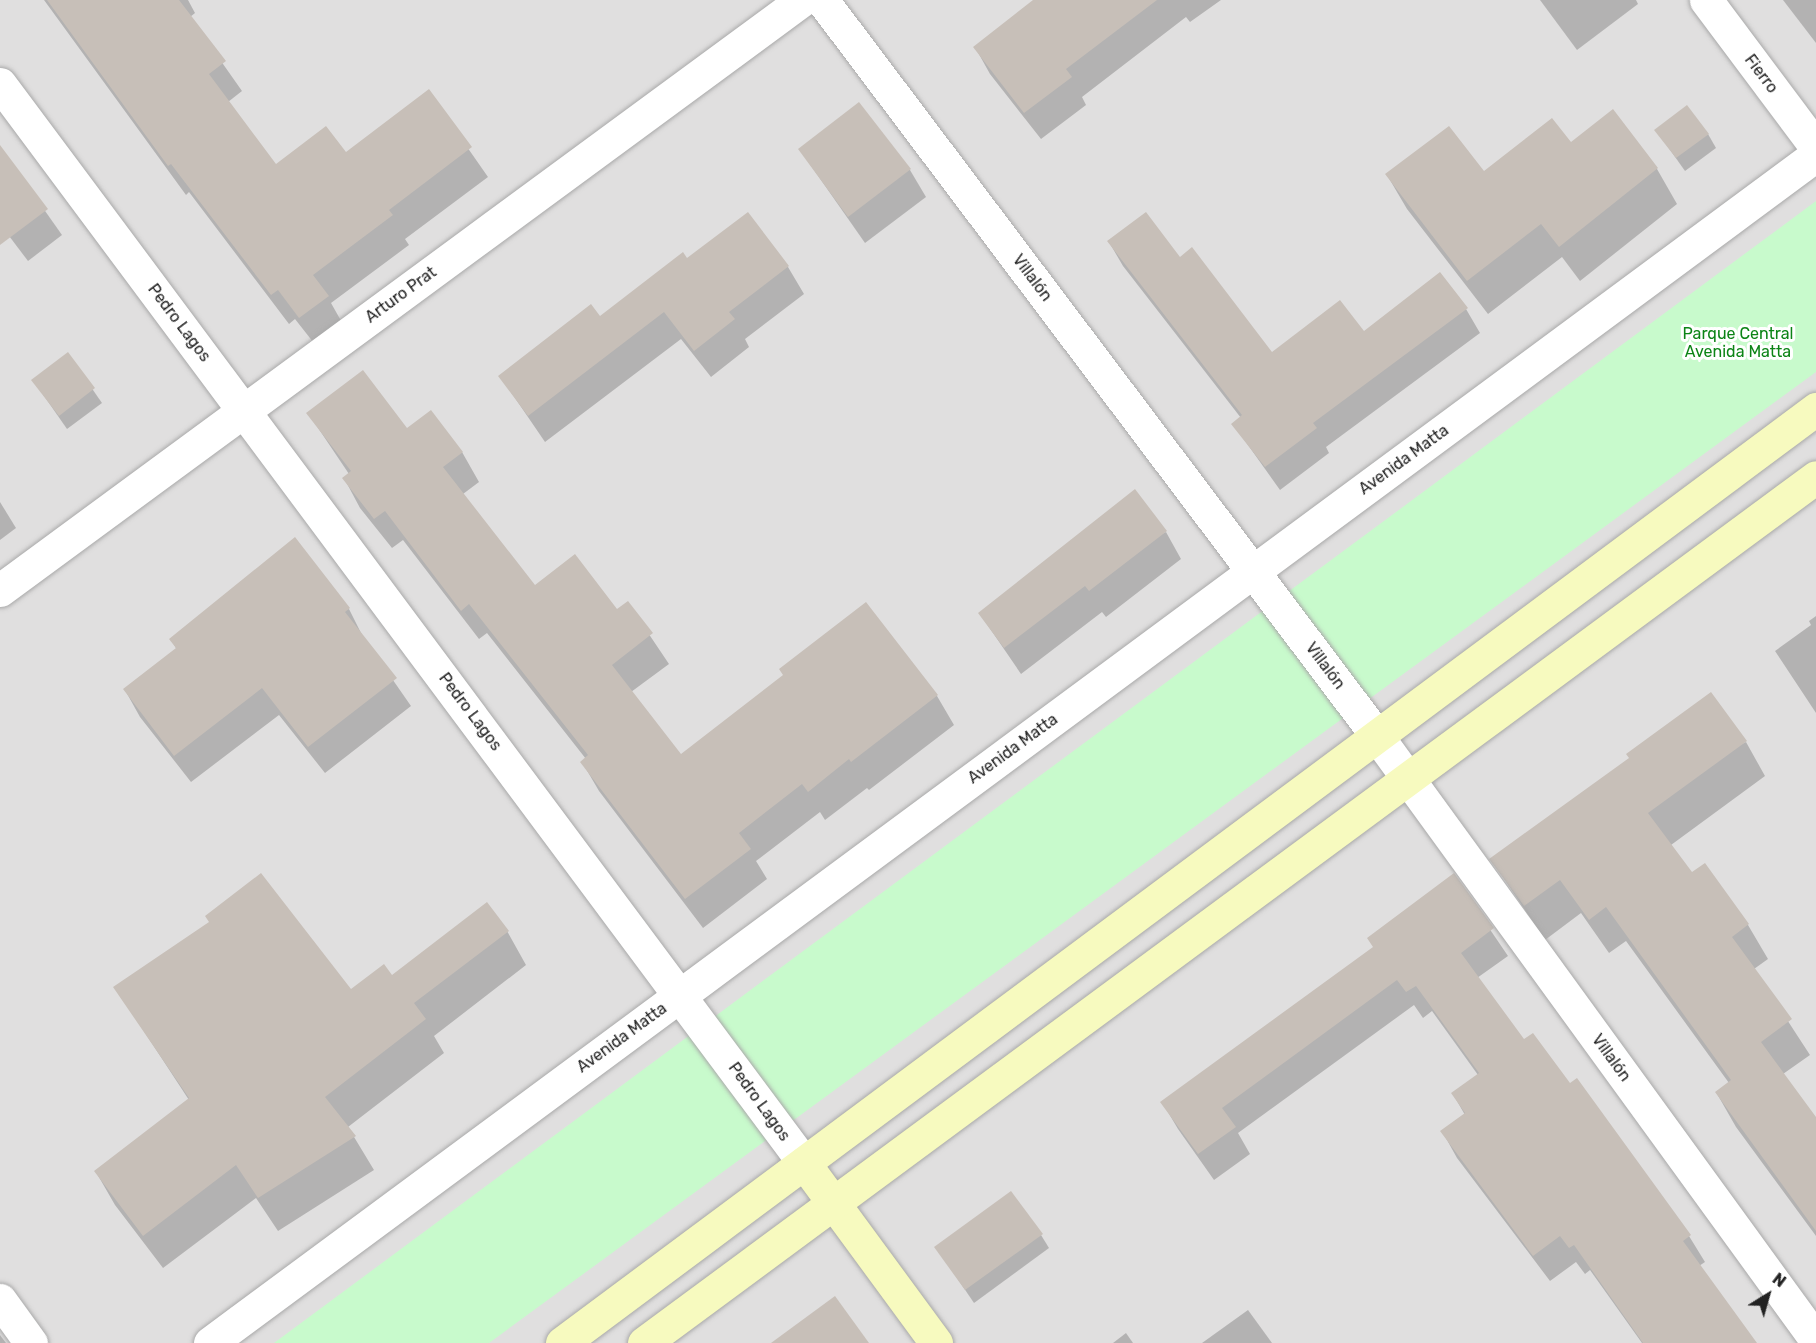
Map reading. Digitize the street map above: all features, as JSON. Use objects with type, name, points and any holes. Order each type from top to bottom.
[{"type":"main road","points":[[562,1343],[1816,409]]},
{"type":"main road","points":[[644,1343],[1816,477]]},
{"type":"main road","name":"Pedro Lagos","points":[[804,1163],[936,1343]]},
{"type":"street","name":"Arturo Prat","points":[[0,590],[802,0]]},
{"type":"street","name":"Villalón","points":[[822,0],[1377,736],[1816,1340]]},
{"type":"street","name":"Fierro","points":[[1706,0],[1816,147]]},
{"type":"street","name":"Pedro Lagos","points":[[0,84],[681,994],[804,1163]]},
{"type":"street","name":"Avenida Matta","points":[[210,1343],[1816,155]]},
{"type":"street","points":[[0,1300],[31,1343]]},
{"type":"shaded area","points":[[0,0],[1816,0],[1816,1343],[0,1343]]},
{"type":"green space","name":"Parque Central Avenida Matta","points":[[1816,201],[1816,372],[489,1343],[274,1343]]},
{"type":"building","points":[[47,0],[179,0],[226,61],[209,74],[276,164],[326,126],[346,152],[429,89],[472,147],[389,210],[393,215],[313,275],[329,296],[299,318],[278,290],[271,295],[171,164],[168,166]]},
{"type":"building","points":[[1033,0],[1157,0],[1066,69],[1072,77],[1024,113],[973,47]]},
{"type":"building","points":[[859,102],[911,169],[848,217],[798,149]]},
{"type":"building","points":[[1687,105],[1709,134],[1676,158],[1654,130]]},
{"type":"building","points":[[1613,109],[1658,168],[1559,247],[1541,224],[1467,281],[1385,174],[1449,126],[1484,171],[1552,118],[1571,142]]},
{"type":"building","points":[[0,145],[48,209],[0,245]]},
{"type":"building","points":[[748,212],[789,266],[729,312],[735,319],[694,351],[664,312],[528,416],[498,376],[591,304],[600,316],[683,252],[687,258]]},
{"type":"building","points":[[1146,212],[1180,257],[1192,247],[1272,352],[1340,300],[1364,331],[1440,272],[1468,308],[1313,423],[1317,428],[1265,467],[1231,424],[1242,415],[1107,241]]},
{"type":"building","points":[[68,352],[95,388],[59,416],[31,380]]},
{"type":"building","points":[[363,370],[407,428],[431,410],[463,452],[443,467],[535,585],[575,554],[617,609],[628,601],[653,633],[612,665],[681,754],[783,675],[779,669],[866,602],[938,695],[851,762],[849,759],[808,792],[802,784],[739,833],[751,849],[685,899],[580,762],[588,755],[469,604],[461,611],[385,511],[374,519],[342,478],[351,471],[306,413]]},
{"type":"building","points":[[1135,489],[1167,531],[1089,591],[1085,586],[1004,648],[978,613]]},
{"type":"building","points":[[295,537],[350,608],[345,612],[397,678],[308,747],[262,688],[174,756],[123,689],[176,648],[169,639]]},
{"type":"building","points":[[1711,692],[1747,741],[1648,813],[1692,872],[1705,863],[1749,924],[1732,937],[1792,1019],[1761,1042],[1816,1117],[1816,1231],[1715,1092],[1731,1080],[1606,907],[1589,920],[1560,880],[1524,906],[1489,859],[1629,758],[1626,754]]},
{"type":"building","points":[[261,873],[351,989],[384,964],[392,975],[487,902],[509,931],[414,1003],[426,1019],[325,1097],[356,1136],[258,1198],[236,1165],[143,1236],[94,1171],[189,1098],[113,987],[209,922],[205,916]]},
{"type":"building","points":[[1454,873],[1494,928],[1461,953],[1524,1039],[1533,1033],[1570,1083],[1577,1078],[1691,1235],[1683,1241],[1757,1343],[1643,1343],[1574,1245],[1569,1248],[1560,1236],[1533,1256],[1440,1131],[1465,1113],[1451,1093],[1479,1073],[1416,986],[1406,992],[1397,980],[1222,1108],[1236,1127],[1198,1154],[1160,1102],[1373,947],[1367,938]]},
{"type":"building","points":[[1011,1191],[1043,1234],[965,1290],[934,1247]]},
{"type":"building","points":[[835,1296],[869,1343],[771,1343]]}]
